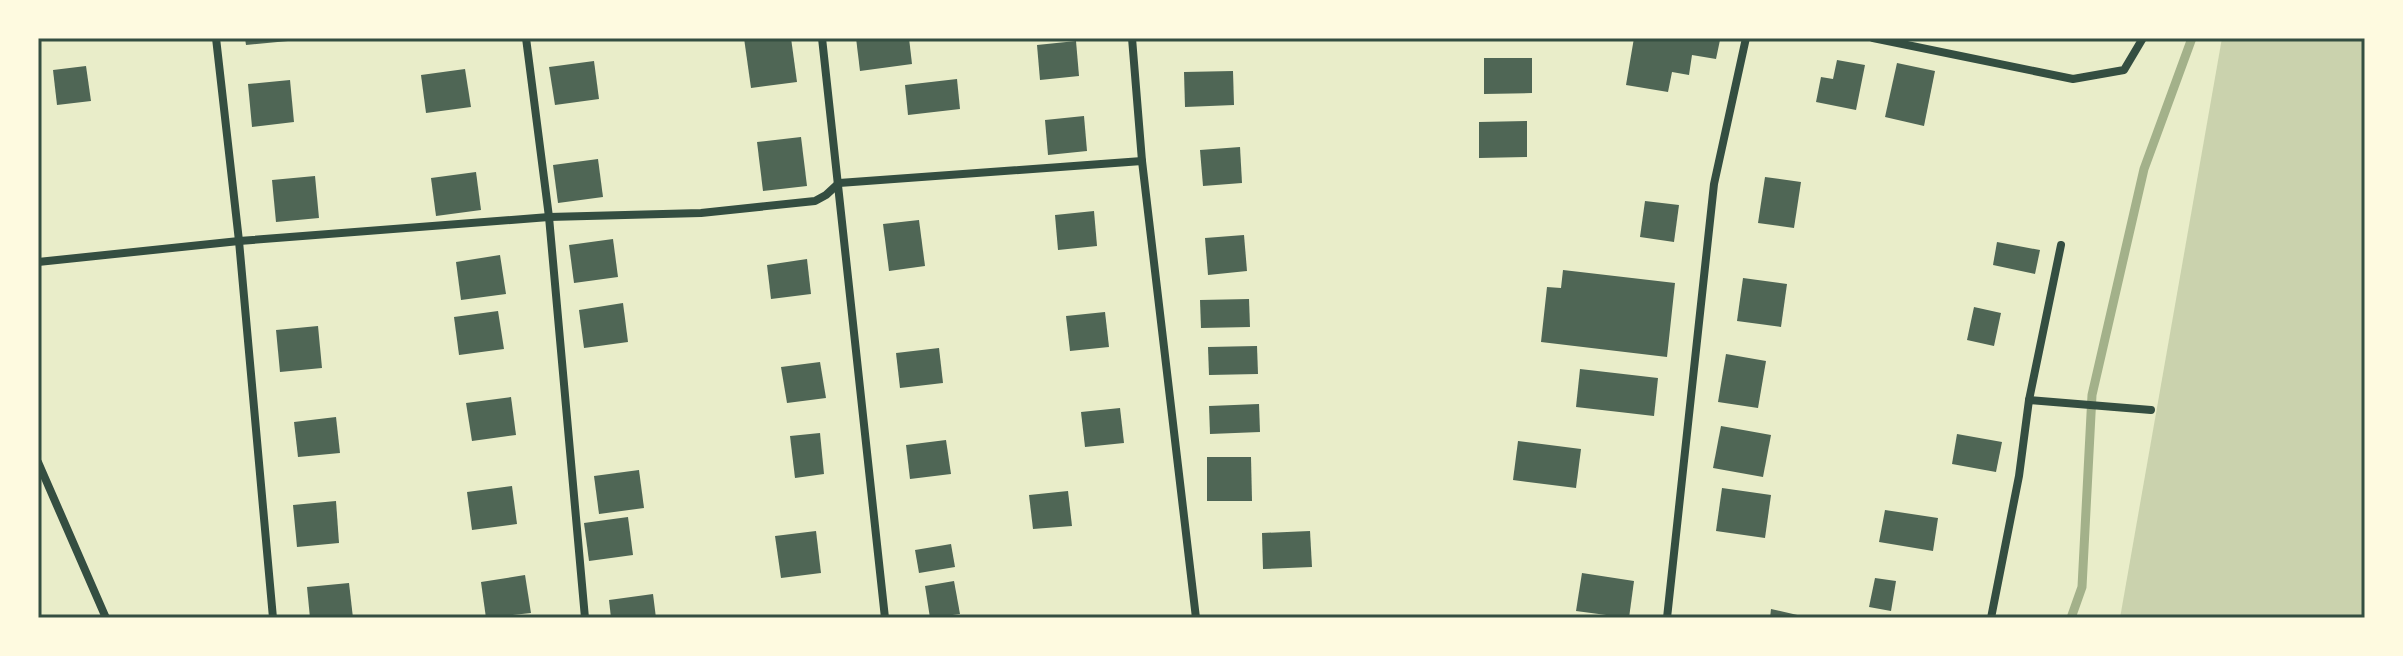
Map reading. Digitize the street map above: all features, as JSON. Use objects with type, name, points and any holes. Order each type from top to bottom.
[{"type":"street","points":[[216,38],[239,241],[273,618]]},
{"type":"street","points":[[526,38],[549,217],[585,618]]},
{"type":"street","points":[[822,38],[885,618]]},
{"type":"street","points":[[1132,38],[1142,161],[1196,618]]},
{"type":"street","points":[[1667,618],[1714,184],[1746,38]]},
{"type":"street","points":[[1873,38],[2073,79],[2124,70],[2143,38]]},
{"type":"street","points":[[38,262],[239,241],[549,217],[701,213],[815,201],[839,183],[1142,161]]},
{"type":"street","points":[[1991,618],[2019,476],[2029,400],[2061,245]]},
{"type":"street","points":[[2029,400],[2151,410]]},
{"type":"street","points":[[38,462],[106,618]]},
{"type":"green space","points":[[2222,38],[2365,38],[2365,618],[2120,618]]},
{"type":"building","points":[[245,38],[288,38],[288,41],[246,45]]},
{"type":"building","points":[[744,38],[791,38],[797,82],[751,88]]},
{"type":"building","points":[[856,38],[909,38],[912,64],[860,71]]},
{"type":"building","points":[[1634,38],[1720,40],[1716,59],[1692,55],[1689,75],[1672,72],[1668,92],[1626,85]]},
{"type":"building","points":[[1076,41],[1079,76],[1040,80],[1037,45]]},
{"type":"building","points":[[1484,58],[1532,58],[1532,93],[1484,94]]},
{"type":"building","points":[[1837,60],[1865,65],[1856,110],[1816,102],[1821,77],[1833,79]]},
{"type":"building","points":[[594,61],[599,99],[555,105],[549,67]]},
{"type":"building","points":[[1897,63],[1935,71],[1924,126],[1885,117]]},
{"type":"building","points":[[86,66],[91,101],[57,105],[53,70]]},
{"type":"building","points":[[465,69],[471,107],[426,113],[421,75]]},
{"type":"building","points":[[1233,71],[1234,105],[1185,107],[1184,72]]},
{"type":"building","points":[[957,79],[960,109],[908,115],[905,85]]},
{"type":"building","points":[[290,80],[294,122],[252,127],[248,84]]},
{"type":"building","points":[[1084,116],[1087,151],[1048,155],[1045,120]]},
{"type":"building","points":[[1527,121],[1527,157],[1479,158],[1479,122]]},
{"type":"building","points":[[801,137],[807,186],[763,191],[757,142]]},
{"type":"building","points":[[1240,147],[1242,183],[1203,186],[1200,150]]},
{"type":"building","points":[[598,159],[603,197],[558,203],[553,165]]},
{"type":"building","points":[[476,172],[481,210],[436,216],[431,178]]},
{"type":"building","points":[[315,176],[319,218],[276,222],[272,180]]},
{"type":"building","points":[[1765,177],[1801,182],[1794,228],[1758,223]]},
{"type":"building","points":[[1645,201],[1679,205],[1674,242],[1640,237]]},
{"type":"building","points":[[1094,211],[1097,246],[1058,250],[1055,215]]},
{"type":"building","points":[[919,220],[925,266],[889,271],[883,224]]},
{"type":"building","points":[[1244,235],[1247,271],[1208,275],[1205,238]]},
{"type":"building","points":[[613,239],[618,277],[574,283],[569,245]]},
{"type":"building","points":[[1997,242],[2040,250],[2035,274],[1993,265]]},
{"type":"building","points":[[500,255],[506,294],[461,300],[456,262]]},
{"type":"building","points":[[807,259],[811,294],[771,299],[767,265]]},
{"type":"building","points":[[1563,270],[1675,283],[1667,357],[1541,342],[1547,287],[1561,288]]},
{"type":"building","points":[[1743,278],[1787,284],[1781,327],[1737,321]]},
{"type":"building","points":[[1249,299],[1250,327],[1201,328],[1200,300]]},
{"type":"building","points":[[623,303],[628,342],[584,348],[579,310]]},
{"type":"building","points":[[1974,307],[2001,313],[1994,346],[1967,340]]},
{"type":"building","points":[[498,311],[504,349],[459,355],[454,317]]},
{"type":"building","points":[[1105,312],[1109,347],[1070,351],[1066,316]]},
{"type":"building","points":[[318,326],[322,368],[280,372],[276,330]]},
{"type":"building","points":[[1257,346],[1258,374],[1209,375],[1208,347]]},
{"type":"building","points":[[939,348],[943,383],[900,388],[896,353]]},
{"type":"building","points":[[1726,354],[1766,361],[1758,408],[1718,402]]},
{"type":"building","points":[[820,362],[826,398],[787,403],[781,367]]},
{"type":"building","points":[[1580,369],[1658,378],[1654,416],[1576,407]]},
{"type":"building","points":[[511,397],[516,435],[472,441],[466,403]]},
{"type":"building","points":[[1259,404],[1260,432],[1210,434],[1209,406]]},
{"type":"building","points":[[1120,408],[1124,443],[1085,447],[1081,412]]},
{"type":"building","points":[[336,417],[340,453],[298,457],[294,422]]},
{"type":"building","points":[[1721,426],[1771,435],[1763,477],[1713,468]]},
{"type":"building","points":[[820,433],[824,474],[795,478],[790,436]]},
{"type":"building","points":[[1957,434],[2002,442],[1996,472],[1952,464]]},
{"type":"building","points":[[946,440],[951,474],[910,479],[906,445]]},
{"type":"building","points":[[1518,441],[1581,449],[1576,488],[1513,480]]},
{"type":"building","points":[[1207,457],[1251,457],[1252,501],[1207,501]]},
{"type":"building","points":[[639,470],[644,508],[599,514],[594,476]]},
{"type":"building","points":[[512,486],[517,524],[472,530],[467,492]]},
{"type":"building","points":[[1722,488],[1771,495],[1765,538],[1716,531]]},
{"type":"building","points":[[1068,491],[1072,526],[1033,529],[1029,495]]},
{"type":"building","points":[[336,501],[339,543],[297,547],[293,505]]},
{"type":"building","points":[[1885,510],[1938,518],[1933,551],[1879,542]]},
{"type":"building","points":[[628,517],[633,555],[589,561],[584,523]]},
{"type":"building","points":[[816,531],[821,573],[781,578],[775,536]]},
{"type":"building","points":[[1310,531],[1312,567],[1263,569],[1262,533]]},
{"type":"building","points":[[951,544],[955,567],[919,573],[915,550]]},
{"type":"building","points":[[1582,573],[1634,581],[1629,618],[1576,611]]},
{"type":"building","points":[[525,575],[531,613],[486,618],[481,582]]},
{"type":"building","points":[[1875,578],[1896,581],[1891,611],[1869,607]]},
{"type":"building","points":[[954,581],[960,614],[930,618],[925,586]]},
{"type":"building","points":[[349,583],[353,618],[310,618],[307,587]]},
{"type":"building","points":[[653,594],[656,618],[611,618],[609,600]]},
{"type":"building","points":[[1771,609],[1806,617],[1806,618],[1770,618]]},
{"type":"waterway","points":[[2071,618],[2082,587],[2092,395],[2144,169],[2192,38]]}]
